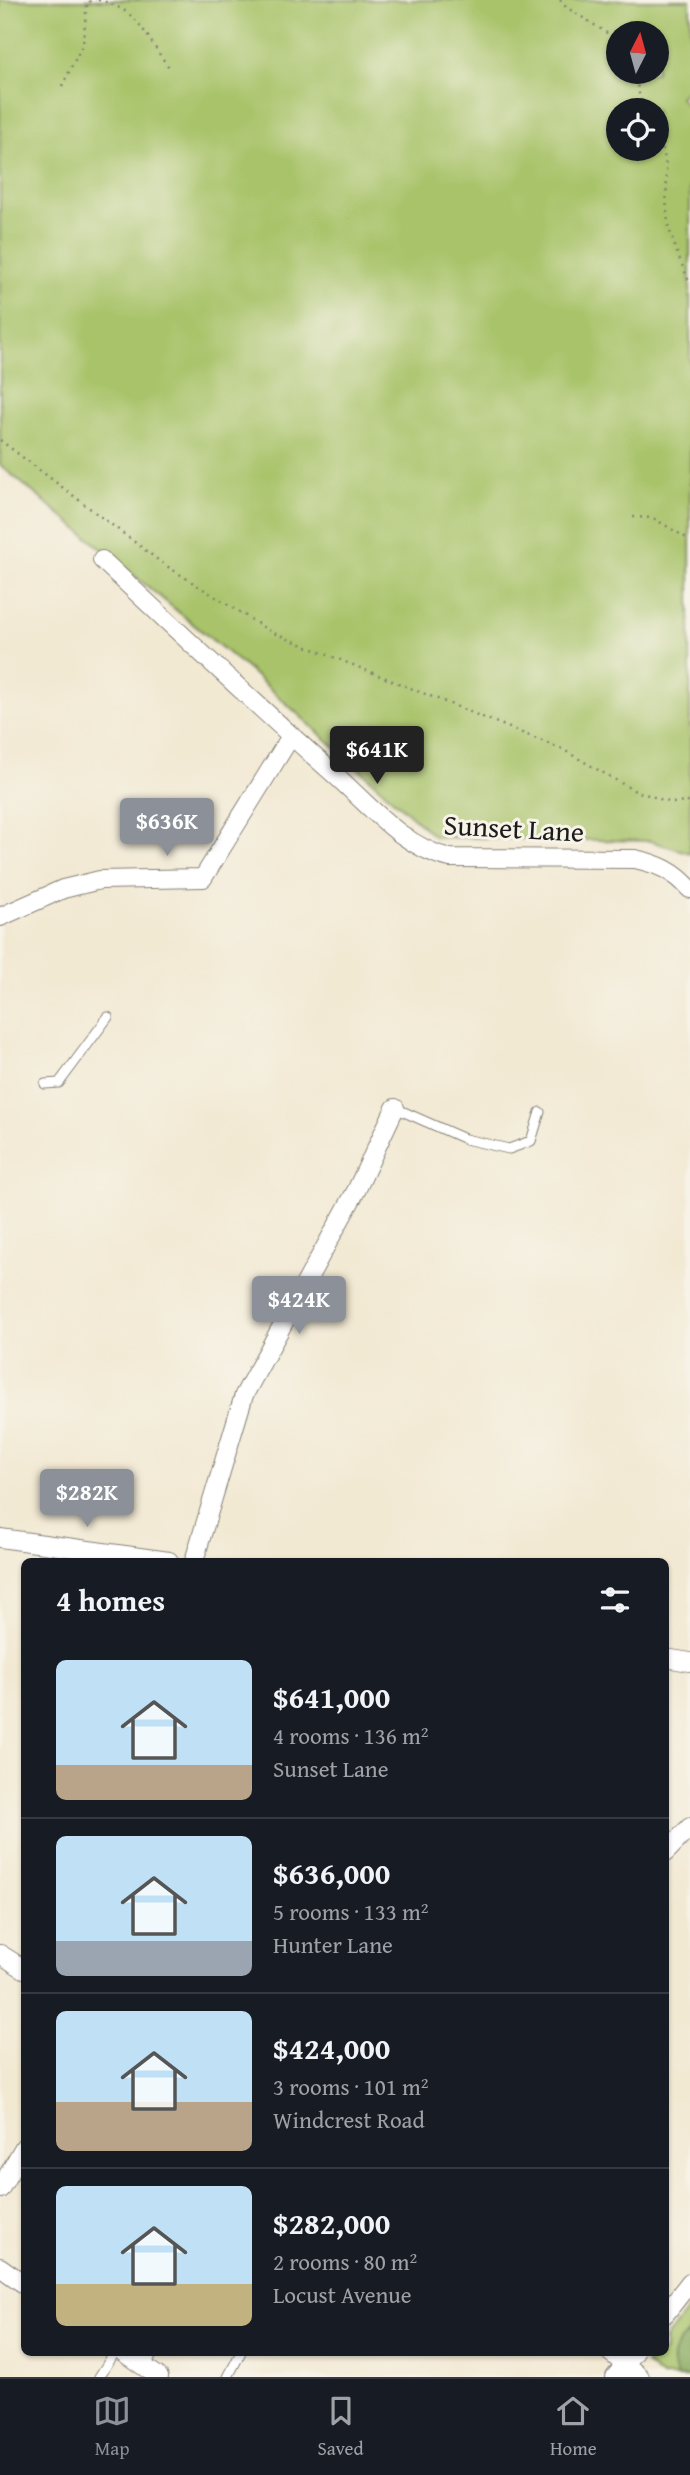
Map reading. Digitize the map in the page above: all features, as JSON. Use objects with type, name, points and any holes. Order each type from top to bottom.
[{"type":"street","name":"Sunset Lane","points":[[102,560],[291,736],[409,840],[437,855],[450,858],[635,859],[659,865],[679,877],[690,889]]},
{"type":"street","points":[[0,917],[63,890],[100,880],[203,878],[291,736]]},
{"type":"street","points":[[195,1558],[244,1395],[356,1191],[395,1108]]},
{"type":"street","points":[[0,1538],[147,1558]]},
{"type":"street","points":[[669,1659],[690,1662]]},
{"type":"street","points":[[669,1849],[690,1827]]},
{"type":"street","points":[[0,1954],[21,1967]]},
{"type":"street","points":[[0,2189],[21,2152]]},
{"type":"street","points":[[0,2267],[21,2282]]},
{"type":"street","points":[[669,2309],[690,2282]]},
{"type":"street","points":[[132,2356],[153,2366]]},
{"type":"street","points":[[625,2365],[640,2377]]},
{"type":"lane","points":[[45,1084],[59,1083],[108,1017]]},
{"type":"lane","points":[[395,1108],[465,1139],[509,1149],[531,1141],[540,1112]]},
{"type":"lane","points":[[99,2377],[112,2356]]},
{"type":"lane","points":[[228,2377],[239,2356]]},
{"type":"path","points":[[62,86],[83,44],[87,2],[97,0],[125,9],[135,18],[169,67]]},
{"type":"path","points":[[560,0],[566,8],[606,33]]},
{"type":"path","points":[[666,161],[664,183],[669,226],[690,284]]},
{"type":"path","points":[[0,440],[162,563],[271,632],[562,749],[633,790],[672,803],[690,802]]},
{"type":"path","points":[[633,517],[653,518],[690,540]]},
{"type":"green space","points":[[0,0],[690,0],[690,87],[680,97],[690,110],[690,853],[650,841],[435,837],[250,671],[0,465]]},
{"type":"green space","points":[[690,2306],[690,2377],[662,2377],[646,2364],[652,2356],[669,2356],[669,2334]]},
{"type":"green space","points":[[690,2332],[690,2377],[677,2377],[673,2364],[674,2352]]}]
